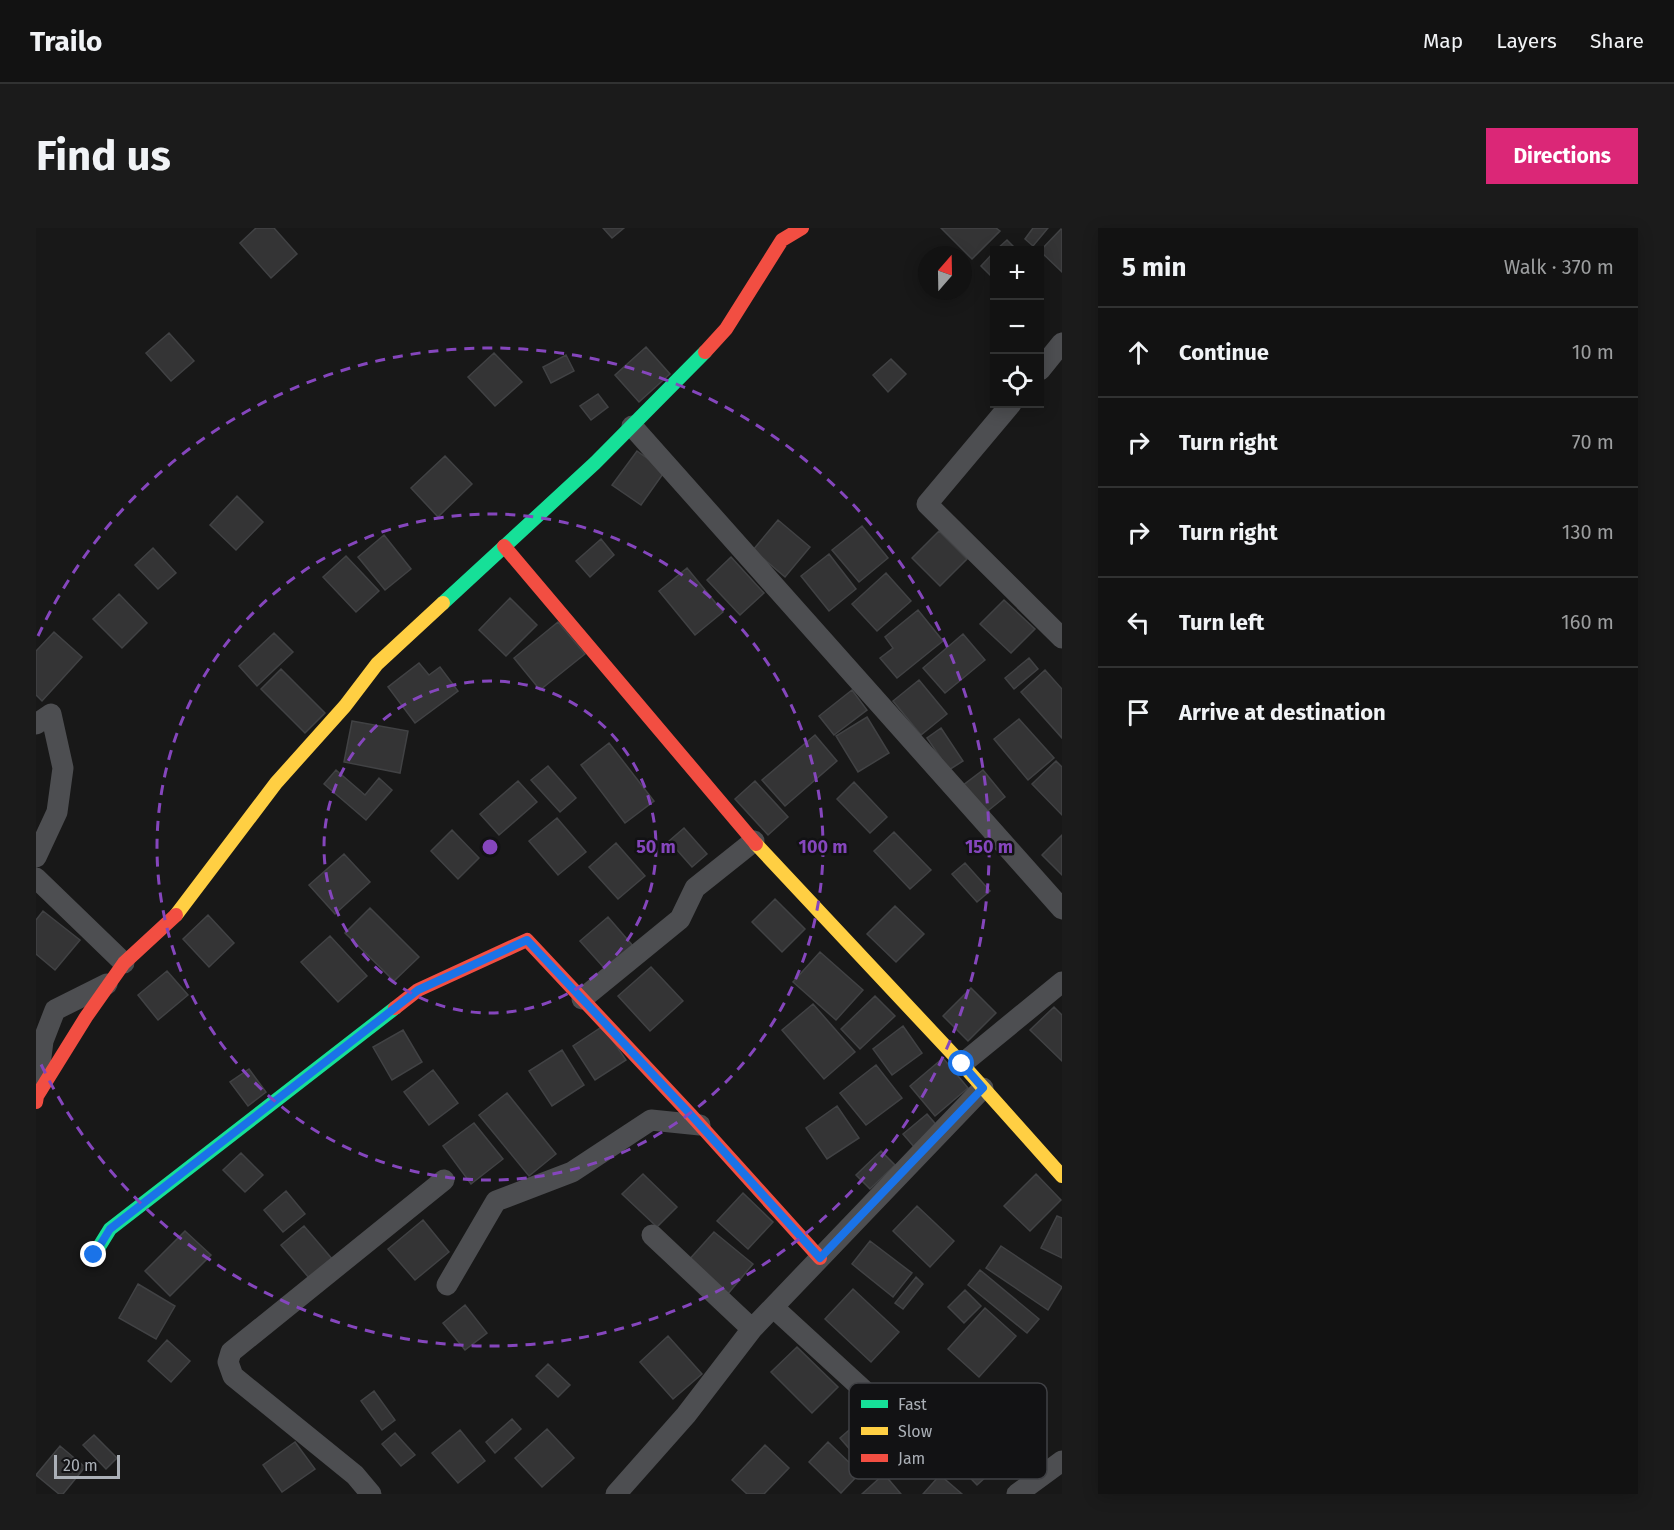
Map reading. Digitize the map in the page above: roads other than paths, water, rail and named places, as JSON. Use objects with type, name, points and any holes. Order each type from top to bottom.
[{"type":"street","points":[[37,1096],[86,1017],[124,963],[172,920],[276,783],[345,706],[377,664],[595,464],[726,329],[782,240],[802,228]]},
{"type":"street","points":[[1044,365],[1062,343]]},
{"type":"street","points":[[1008,408],[927,504],[1062,638]]},
{"type":"street","points":[[632,426],[1062,909]]},
{"type":"street","points":[[504,546],[754,841],[962,1064],[1062,1176]]},
{"type":"street","points":[[36,723],[51,714],[63,768],[57,812],[36,857]]},
{"type":"street","points":[[582,999],[680,919],[695,888],[754,841]]},
{"type":"street","points":[[36,878],[124,963]]},
{"type":"street","points":[[94,1255],[110,1229],[418,990],[527,940],[700,1125],[820,1258]]},
{"type":"street","points":[[36,1102],[43,1041],[55,1010],[111,982]]},
{"type":"street","points":[[962,1064],[1062,982]]},
{"type":"street","points":[[616,1494],[686,1415],[752,1329],[983,1088]]},
{"type":"street","points":[[447,1285],[496,1201],[572,1172],[651,1120],[700,1125]]},
{"type":"street","points":[[371,1494],[356,1475],[233,1376],[228,1362],[231,1352],[444,1180]]},
{"type":"street","points":[[652,1234],[752,1329]]},
{"type":"street","points":[[773,1307],[857,1383]]},
{"type":"street","points":[[1047,1472],[1062,1461]]},
{"type":"street","points":[[1017,1494],[1037,1479]]}]
